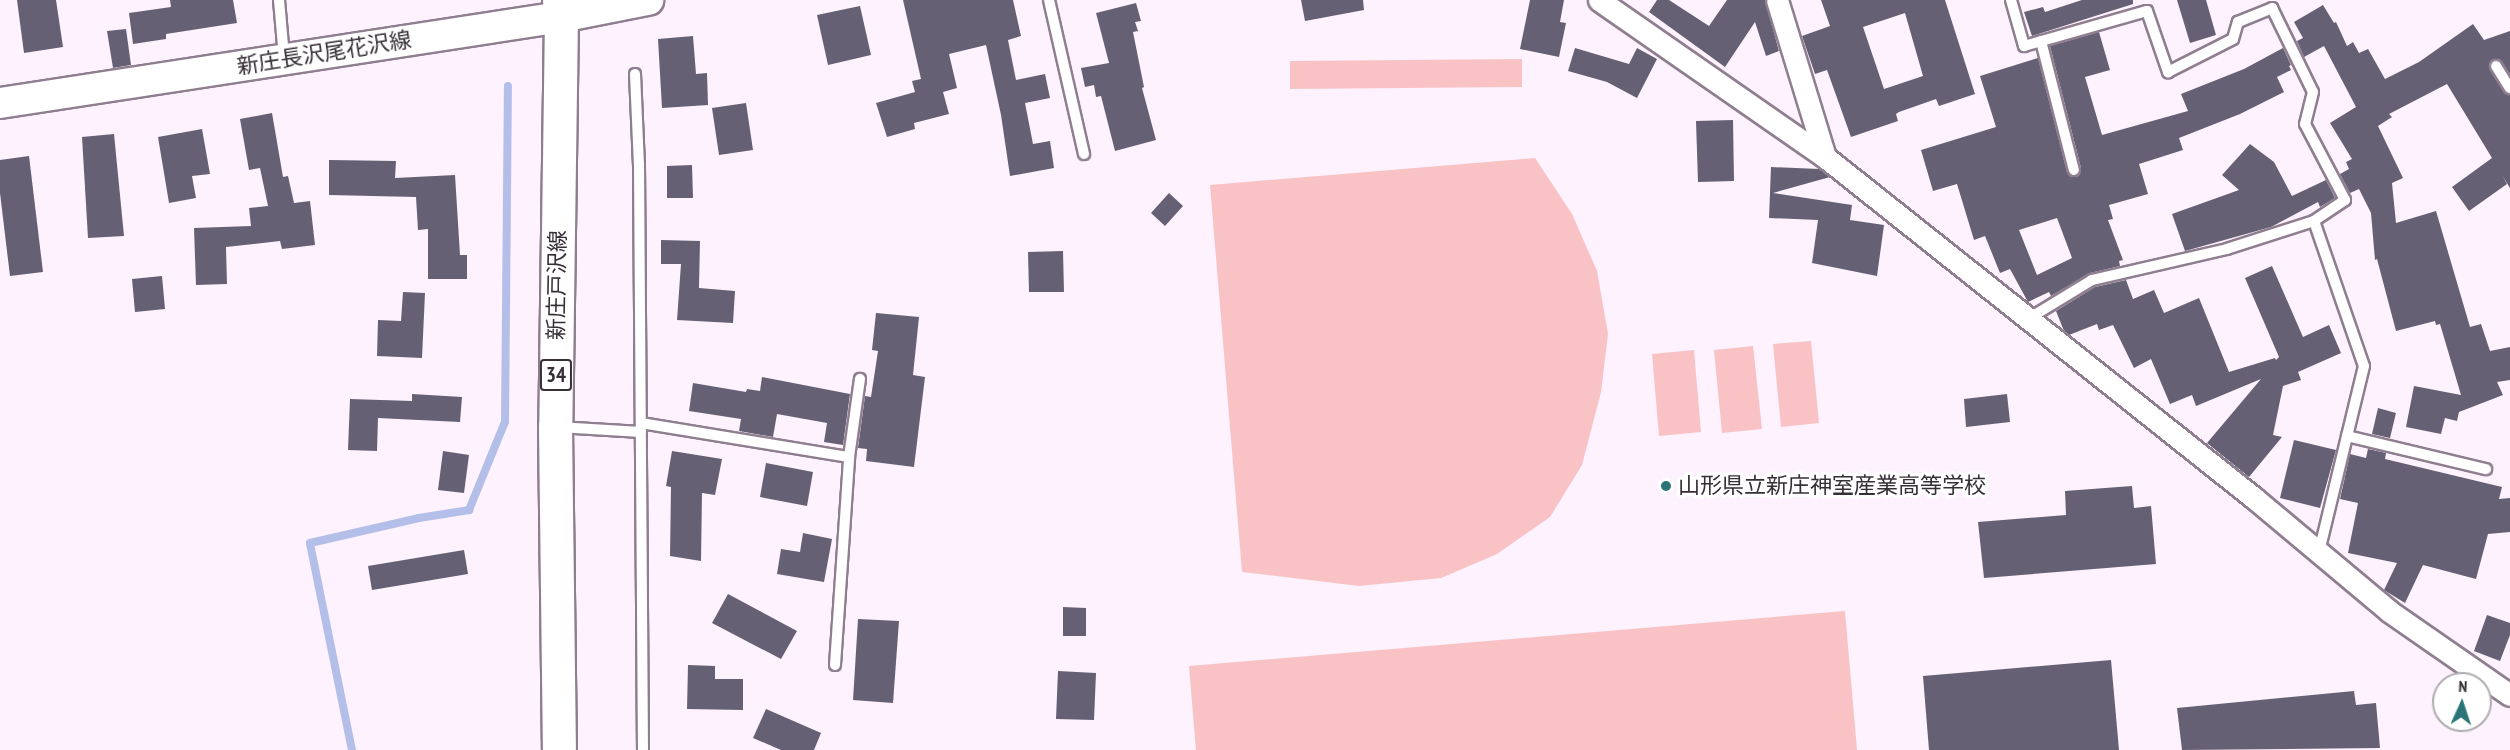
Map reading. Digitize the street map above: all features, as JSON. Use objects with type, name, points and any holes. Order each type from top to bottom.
[{"type":"main road","name":"新庄長沢尾花沢線","points":[[0,103],[284,59],[560,9],[648,0]]},
{"type":"main road","name":"新庄戸沢線","points":[[559,750],[555,427],[560,9]]},
{"type":"street","points":[[1599,0],[1825,157],[2319,552],[2389,611],[2510,695]]},
{"type":"street","points":[[1777,0],[1825,157]]},
{"type":"lane","points":[[279,0],[284,59]]},
{"type":"lane","points":[[1049,0],[1084,154]]},
{"type":"lane","points":[[2011,0],[2024,46],[2147,11],[2168,72],[2233,39],[2238,22],[2272,8],[2313,92],[2306,124],[2344,200],[2314,221],[2227,249],[2092,280],[2028,319]]},
{"type":"lane","points":[[2042,41],[2074,170]]},
{"type":"lane","points":[[2496,66],[2510,88]]},
{"type":"lane","points":[[635,74],[639,165],[643,750]]},
{"type":"lane","points":[[2314,221],[2364,366],[2319,552]]},
{"type":"lane","points":[[835,665],[849,457],[860,379]]},
{"type":"lane","points":[[555,427],[641,427],[849,457]]},
{"type":"lane","points":[[2347,436],[2486,469]]},
{"type":"shaded area","points":[[1522,59],[1522,87],[1290,89],[1290,61]]},
{"type":"shaded area","points":[[1535,158],[1572,214],[1597,271],[1608,334],[1601,392],[1582,465],[1550,517],[1497,554],[1441,578],[1359,586],[1242,572],[1210,185]]},
{"type":"shaded area","points":[[1811,341],[1819,423],[1781,427],[1773,344]]},
{"type":"shaded area","points":[[1753,346],[1762,429],[1722,433],[1714,350]]},
{"type":"shaded area","points":[[1694,350],[1701,432],[1659,436],[1652,354]]},
{"type":"shaded area","points":[[1845,611],[1857,750],[1196,750],[1189,666]]},
{"type":"building","points":[[17,0],[56,0],[63,47],[24,53]]},
{"type":"building","points":[[170,0],[233,0],[237,23],[166,34],[166,39],[133,44],[129,13],[171,7]]},
{"type":"building","points":[[903,0],[1013,0],[1021,36],[1008,40],[1016,80],[1045,74],[1050,98],[1025,103],[1033,144],[1050,141],[1054,168],[1010,176],[1001,115],[986,45],[949,54],[957,88],[943,92],[949,114],[914,123],[915,129],[887,137],[876,103],[915,92],[912,81],[921,79]]},
{"type":"building","points":[[1301,0],[1363,0],[1364,10],[1305,21]]},
{"type":"building","points":[[1530,0],[1564,0],[1560,22],[1566,23],[1559,57],[1520,49]]},
{"type":"building","points":[[1657,0],[1669,0],[1709,26],[1727,0],[1765,0],[1779,51],[1766,56],[1755,22],[1725,67],[1649,12]]},
{"type":"building","points":[[1821,0],[1945,0],[1975,94],[1939,106],[1936,99],[1899,112],[1896,114],[1898,121],[1851,137],[1827,70],[1815,74],[1802,36],[1830,26]],"holes":[[[1905,13],[1923,76],[1884,89],[1863,27]]]},
{"type":"building","points":[[2082,0],[2133,0],[2133,4],[2032,36],[2024,12],[2043,7],[2045,12]]},
{"type":"building","points":[[2177,0],[2206,0],[2216,35],[2190,43]]},
{"type":"building","points":[[1136,3],[1141,21],[1135,22],[1138,31],[1133,32],[1144,87],[1142,88],[1156,140],[1115,151],[1101,96],[1096,97],[1094,85],[1085,87],[1081,68],[1109,63],[1096,13]]},
{"type":"building","points":[[2323,5],[2334,23],[2336,22],[2347,46],[2353,42],[2359,53],[2368,49],[2385,79],[2419,62],[2473,24],[2484,40],[2510,31],[2510,74],[2499,59],[2492,60],[2489,66],[2504,92],[2510,95],[2510,188],[2502,175],[2507,184],[2469,211],[2452,187],[2492,158],[2447,84],[2389,114],[2392,117],[2378,126],[2403,178],[2392,183],[2396,223],[2436,211],[2470,327],[2481,324],[2490,351],[2510,347],[2510,380],[2497,382],[2503,395],[2459,412],[2457,421],[2445,418],[2441,434],[2406,427],[2414,386],[2461,395],[2440,324],[2436,325],[2435,321],[2396,331],[2377,259],[2375,260],[2371,213],[2359,189],[2350,193],[2340,174],[2349,169],[2346,162],[2352,159],[2330,123],[2356,107],[2324,46],[2304,57],[2297,41],[2303,38],[2294,22]]},
{"type":"building","points":[[860,6],[871,55],[828,65],[817,15]]},
{"type":"building","points":[[126,29],[131,65],[113,68],[107,31]]},
{"type":"building","points":[[2099,32],[2110,70],[2085,77],[2102,135],[2188,111],[2181,94],[2244,69],[2283,48],[2291,70],[2277,77],[2284,92],[2240,114],[2179,138],[2183,150],[2139,164],[2148,194],[2109,205],[2113,219],[2108,220],[2123,260],[2119,261],[2120,266],[2090,273],[2051,296],[2049,292],[2028,302],[2010,269],[2000,273],[1985,236],[1974,240],[1957,184],[1933,191],[1921,150],[1996,127],[1980,76],[2038,58],[2067,172],[2071,177],[2079,176],[2081,168],[2050,46]],"holes":[[[2057,218],[2072,258],[2037,275],[2019,230]]]},
{"type":"building","points":[[693,36],[696,74],[707,73],[708,105],[662,108],[658,39]]},
{"type":"building","points":[[1575,48],[1629,64],[1637,48],[1657,59],[1637,98],[1607,82],[1568,71]]},
{"type":"building","points":[[746,103],[753,150],[719,155],[712,108]]},
{"type":"building","points":[[272,113],[283,177],[288,176],[294,203],[310,201],[315,245],[282,249],[280,241],[226,247],[227,284],[196,285],[194,228],[251,226],[249,208],[268,206],[260,168],[249,170],[240,119]]},
{"type":"building","points":[[1733,120],[1734,181],[1698,182],[1696,121]]},
{"type":"building","points":[[202,129],[210,174],[192,176],[196,198],[169,203],[158,137]]},
{"type":"building","points":[[114,134],[124,236],[88,238],[82,137]]},
{"type":"building","points":[[2250,144],[2274,162],[2292,196],[2326,180],[2335,198],[2320,207],[2318,202],[2271,227],[2185,251],[2172,214],[2239,190],[2222,175]]},
{"type":"building","points":[[29,156],[43,272],[10,276],[0,193],[0,160]]},
{"type":"building","points":[[329,160],[396,161],[395,178],[455,175],[460,255],[467,255],[467,279],[428,279],[428,229],[418,230],[416,197],[329,195]]},
{"type":"building","points":[[692,165],[693,198],[667,198],[667,166]]},
{"type":"building","points":[[1771,167],[1819,169],[1830,177],[1773,193],[1852,205],[1850,220],[1884,225],[1877,276],[1812,263],[1818,220],[1769,218]]},
{"type":"building","points":[[1169,193],[1183,206],[1165,226],[1151,213]]},
{"type":"building","points":[[661,240],[700,241],[699,288],[735,291],[733,323],[677,320],[681,264],[661,264]]},
{"type":"building","points":[[1063,251],[1064,292],[1029,292],[1028,252]]},
{"type":"building","points":[[2272,266],[2303,337],[2329,325],[2341,353],[2298,372],[2301,380],[2283,386],[2273,435],[2282,437],[2249,477],[2207,443],[2261,379],[2196,406],[2192,395],[2170,404],[2151,359],[2134,368],[2113,325],[2099,330],[2097,324],[2069,335],[2064,331],[2056,311],[2095,287],[2126,280],[2133,299],[2154,290],[2164,313],[2199,298],[2229,372],[2275,358],[2276,360],[2279,357],[2245,278]]},
{"type":"building","points":[[162,276],[165,309],[135,312],[132,279]]},
{"type":"building","points":[[403,292],[425,293],[422,358],[377,356],[378,320],[401,321]]},
{"type":"building","points":[[876,313],[919,317],[913,375],[925,377],[914,467],[866,461],[867,449],[858,448],[865,396],[871,397],[878,351],[872,350]]},
{"type":"building","points":[[762,377],[850,394],[843,445],[824,442],[827,423],[777,414],[773,437],[739,431],[741,419],[689,411],[693,383],[746,392],[747,389],[760,391]]},
{"type":"building","points":[[412,394],[462,397],[460,422],[378,418],[377,451],[348,450],[350,399],[412,401]]},
{"type":"building","points":[[2007,394],[2010,422],[1966,427],[1964,399]]},
{"type":"building","points":[[2378,408],[2396,413],[2390,438],[2372,434]]},
{"type":"building","points":[[2294,440],[2336,450],[2320,508],[2280,498]]},
{"type":"building","points":[[2368,449],[2386,453],[2385,459],[2502,487],[2499,499],[2510,498],[2510,532],[2488,534],[2476,579],[2423,565],[2405,603],[2384,590],[2397,563],[2348,553],[2358,503],[2340,499],[2350,454],[2366,458]]},
{"type":"building","points":[[443,451],[469,455],[464,493],[438,490]]},
{"type":"building","points":[[672,451],[722,459],[715,495],[702,493],[701,561],[670,556],[671,487],[666,486]]},
{"type":"building","points":[[766,463],[813,472],[807,506],[760,497]]},
{"type":"building","points":[[2132,486],[2134,508],[2151,506],[2156,564],[1984,578],[1978,522],[2066,515],[2065,491]]},
{"type":"building","points":[[803,533],[832,539],[824,582],[777,574],[781,549],[800,552]]},
{"type":"building","points":[[464,550],[468,574],[372,590],[368,566]]},
{"type":"building","points":[[728,594],[797,631],[781,659],[712,623]]},
{"type":"building","points":[[1063,607],[1086,608],[1086,636],[1063,636]]},
{"type":"building","points":[[2487,615],[2510,623],[2510,635],[2500,661],[2474,651]]},
{"type":"building","points":[[858,619],[899,621],[893,703],[853,700]]},
{"type":"building","points":[[2111,660],[2119,750],[1929,750],[1923,676]]},
{"type":"building","points":[[688,665],[715,666],[715,679],[743,679],[743,710],[687,709]]},
{"type":"building","points":[[1058,671],[1096,673],[1094,720],[1056,719]]},
{"type":"building","points":[[2354,691],[2356,705],[2376,703],[2380,748],[2182,750],[2177,708]]},
{"type":"building","points":[[766,709],[821,733],[814,750],[781,750],[753,738]]},
{"type":"waterway","points":[[352,750],[310,543],[419,518],[469,510],[505,422],[508,86]]},
{"type":"place","name":"山形県立新庄神室産業高等学校","points":[[1666,486]]}]
